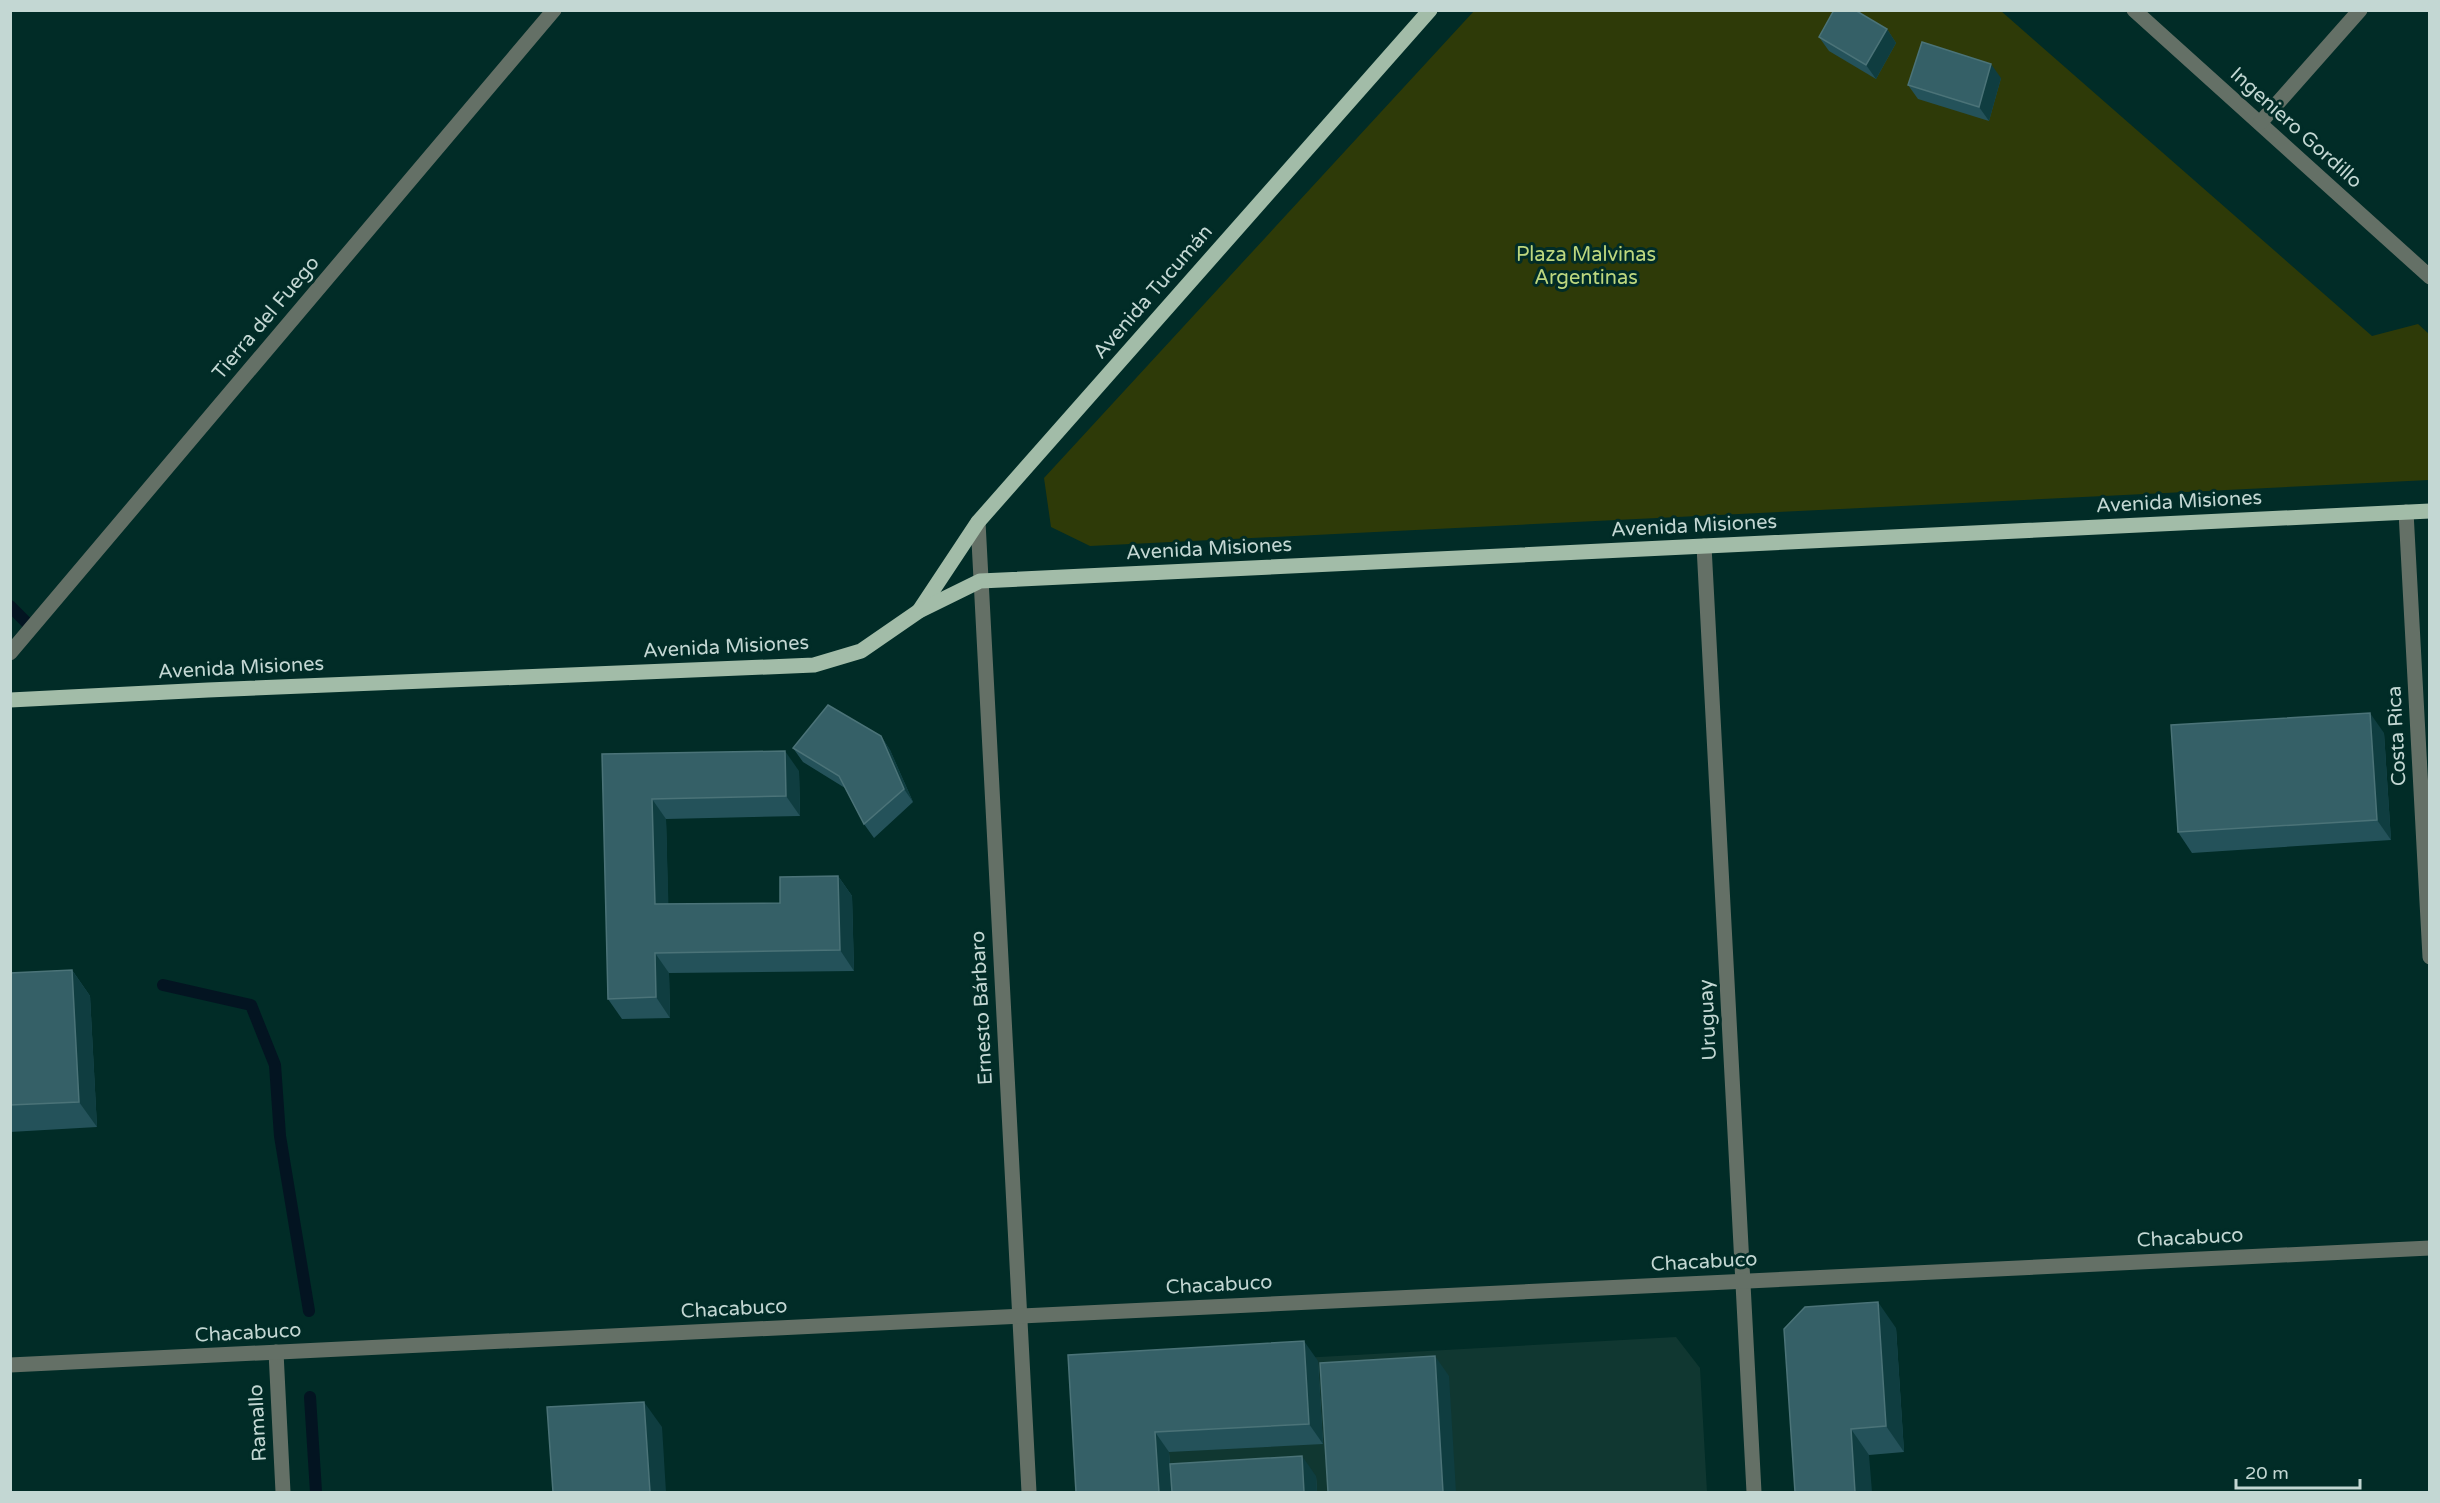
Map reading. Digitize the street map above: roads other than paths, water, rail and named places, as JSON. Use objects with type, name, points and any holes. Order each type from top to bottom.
[{"type":"main road","name":"Avenida Tucumán","points":[[919,611],[978,522],[1430,10]]},
{"type":"main road","name":"Avenida Misiones","points":[[10,700],[231,688],[814,665],[861,651],[919,611],[981,581],[2430,511]]},
{"type":"street","name":"Tierra del Fuego","points":[[10,652],[554,10]]},
{"type":"street","name":"Ingeniero Gordillo","points":[[2133,10],[2430,277]]},
{"type":"street","points":[[2260,123],[2360,10]]},
{"type":"street","name":"Costa Rica","points":[[2406,512],[2430,957]]},
{"type":"street","name":"Ernesto Bárbaro","points":[[978,522],[1029,1492]]},
{"type":"street","name":"Uruguay","points":[[1704,546],[1754,1492]]},
{"type":"street","name":"Chacabuco","points":[[10,1365],[2430,1248]]},
{"type":"street","name":"Ramallo","points":[[276,1352],[283,1492]]},
{"type":"waterway","points":[[10,606],[29,625]]},
{"type":"waterway","points":[[163,985],[251,1005],[275,1065],[280,1136],[309,1311]]},
{"type":"waterway","points":[[310,1397],[316,1492]]},
{"type":"park label","name":"Plaza Malvinas Argentinas","points":[[1586,266]]}]
